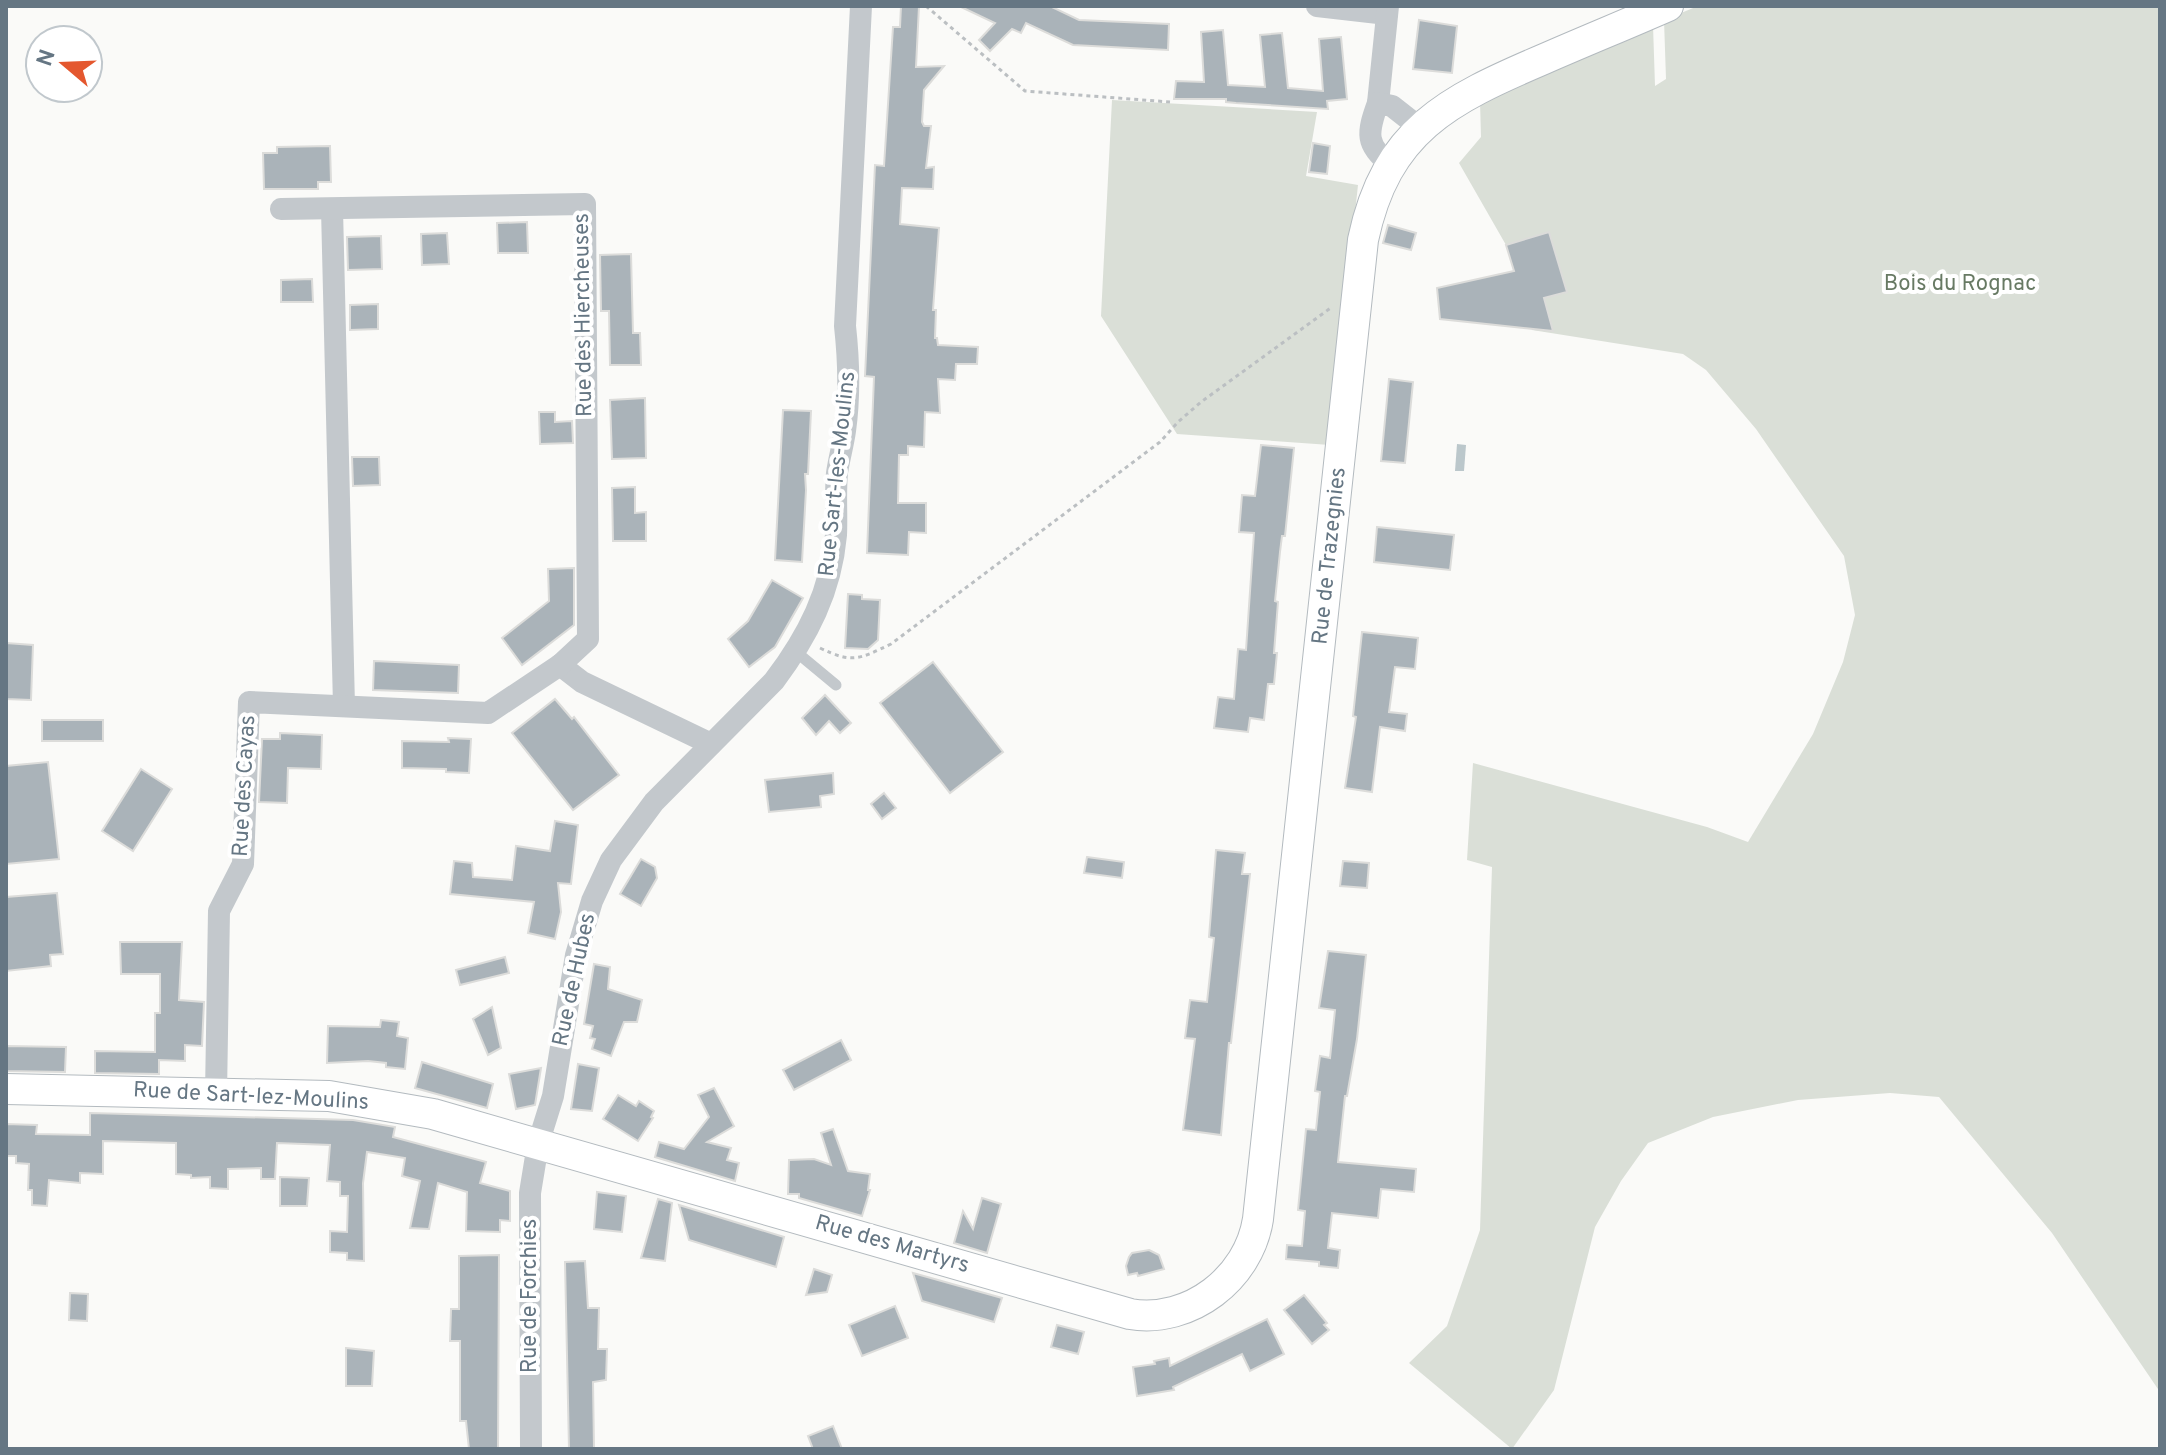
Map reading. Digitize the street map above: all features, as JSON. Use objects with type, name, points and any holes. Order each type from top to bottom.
[{"type":"main road","name":"Rue de Trazegnies","points":[[1236,1270],[1255,1235],[1261,1200],[1366,224],[1391,165],[1420,128],[1450,104],[1477,88],[1668,6]]},
{"type":"main road","name":"Rue de Sart-lez-Moulins","points":[[6,1089],[348,1098],[433,1114],[538,1144]]},
{"type":"main road","name":"Rue des Martyrs","points":[[538,1144],[1130,1314],[1162,1315],[1188,1307],[1217,1290],[1236,1270]]},
{"type":"street","name":"Rue Sart-les-Moulins","points":[[636,824],[774,681],[798,646],[824,596],[836,535],[837,473],[845,429],[850,368],[845,326],[861,6]]},
{"type":"street","points":[[1317,6],[1388,10],[1378,103],[1371,123],[1370,139],[1373,149],[1391,165]]},
{"type":"street","points":[[1378,103],[1392,106],[1420,128]]},
{"type":"street","name":"Rue des Hiercheuses","points":[[281,209],[585,204],[588,639],[560,665]]},
{"type":"street","points":[[332,209],[344,706]]},
{"type":"street","points":[[560,665],[582,682],[711,744]]},
{"type":"street","name":"Rue des Cayas","points":[[216,1094],[219,911],[243,864],[249,702],[488,713],[560,665]]},
{"type":"street","name":"Rue de Hubes","points":[[538,1144],[553,1096],[576,955],[592,901],[611,860],[636,824]]},
{"type":"street","name":"Rue de Forchies","points":[[531,1449],[530,1193],[538,1144]]},
{"type":"lane","points":[[798,646],[836,685]]},
{"type":"path","points":[[926,6],[1025,91],[1170,102]]},
{"type":"path","points":[[798,646],[858,660],[891,644],[1160,442],[1201,402],[1345,298],[1356,299]]},
{"type":"green space","name":"Bois du Rognac","points":[[1698,6],[2160,6],[2160,1392],[2052,1233],[1939,1097],[1890,1093],[1798,1100],[1713,1117],[1648,1143],[1621,1181],[1595,1227],[1554,1390],[1512,1449],[1409,1363],[1447,1326],[1480,1230],[1492,867],[1467,860],[1473,763],[1707,827],[1748,842],[1813,734],[1843,662],[1855,615],[1844,556],[1756,429],[1706,370],[1683,354],[1532,330],[1525,303],[1566,292],[1549,232],[1506,245],[1459,163],[1481,137],[1480,101],[1653,25],[1655,86],[1666,79],[1664,20]]},
{"type":"green space","points":[[1112,100],[1317,112],[1306,176],[1358,185],[1330,445],[1177,434],[1101,316]]},
{"type":"shaded area","points":[[1457,444],[1466,445],[1464,471],[1455,471]]},
{"type":"building","points":[[901,6],[919,6],[916,67],[944,66],[924,90],[922,122],[924,126],[931,126],[926,168],[934,167],[933,189],[902,188],[900,224],[939,228],[933,310],[936,310],[935,338],[938,345],[978,347],[977,364],[956,364],[955,380],[938,379],[940,413],[925,412],[924,447],[908,446],[908,455],[899,455],[898,503],[926,503],[926,533],[909,532],[908,555],[867,553],[874,377],[865,376],[875,165],[884,166],[893,27],[900,27]]},
{"type":"building","points":[[959,6],[1050,6],[1079,20],[1169,24],[1168,50],[1073,45],[1026,23],[1021,33],[1012,29],[990,51],[979,40],[995,23]]},
{"type":"building","points":[[1419,20],[1457,26],[1452,73],[1413,69]]},
{"type":"building","points":[[1223,30],[1228,85],[1265,87],[1260,35],[1282,33],[1288,88],[1323,91],[1319,39],[1341,37],[1347,99],[1327,101],[1328,109],[1236,103],[1226,102],[1226,99],[1174,99],[1176,81],[1204,82],[1201,32]]},
{"type":"building","points":[[1313,143],[1330,146],[1327,174],[1309,172]]},
{"type":"building","points":[[330,146],[331,182],[318,182],[318,189],[264,189],[263,153],[277,153],[277,147]]},
{"type":"building","points":[[527,222],[528,253],[498,253],[497,223]]},
{"type":"building","points":[[1388,225],[1416,233],[1411,250],[1383,243]]},
{"type":"building","points":[[1549,232],[1567,292],[1544,298],[1553,331],[1440,319],[1437,288],[1514,271],[1506,245]]},
{"type":"building","points":[[447,233],[449,264],[422,265],[421,234]]},
{"type":"building","points":[[381,236],[382,269],[348,270],[347,237]]},
{"type":"building","points":[[631,254],[633,333],[640,333],[641,365],[610,365],[609,311],[601,311],[600,255]]},
{"type":"building","points":[[312,279],[313,302],[281,302],[281,280]]},
{"type":"building","points":[[378,304],[378,329],[350,330],[350,305]]},
{"type":"building","points":[[1389,379],[1413,382],[1405,463],[1381,461]]},
{"type":"building","points":[[645,398],[646,458],[612,459],[610,400]]},
{"type":"building","points":[[783,410],[811,411],[802,562],[775,560]]},
{"type":"building","points":[[539,412],[555,412],[555,422],[572,421],[573,443],[540,444]]},
{"type":"building","points":[[1261,445],[1294,448],[1275,601],[1278,602],[1274,684],[1268,684],[1264,720],[1250,718],[1248,732],[1214,728],[1218,697],[1234,699],[1238,649],[1246,650],[1254,533],[1239,532],[1242,495],[1255,496]]},
{"type":"building","points":[[352,457],[379,457],[380,485],[353,486]]},
{"type":"building","points":[[635,487],[635,513],[646,512],[646,541],[613,541],[612,488]]},
{"type":"building","points":[[1377,527],[1454,535],[1450,570],[1374,562]]},
{"type":"building","points":[[574,568],[574,625],[522,665],[502,638],[549,601],[548,569]]},
{"type":"building","points":[[772,580],[803,598],[775,647],[749,667],[728,639],[748,621]]},
{"type":"building","points":[[848,594],[880,600],[878,640],[868,649],[845,648]]},
{"type":"building","points":[[1362,632],[1418,638],[1415,669],[1395,667],[1389,712],[1407,714],[1405,731],[1380,727],[1372,792],[1345,788],[1356,717],[1353,716]]},
{"type":"building","points":[[6,643],[33,645],[31,700],[6,699]]},
{"type":"building","points":[[374,661],[459,665],[458,693],[373,690]]},
{"type":"building","points":[[933,662],[1003,752],[950,793],[880,703]]},
{"type":"building","points":[[825,695],[851,723],[840,733],[829,721],[816,735],[802,718]]},
{"type":"building","points":[[555,699],[572,719],[574,717],[619,775],[573,810],[512,733]]},
{"type":"building","points":[[42,720],[103,720],[103,741],[42,741]]},
{"type":"building","points":[[280,733],[322,735],[321,769],[288,768],[287,803],[259,802],[262,739],[280,739]]},
{"type":"building","points":[[448,738],[471,739],[469,773],[402,768],[402,741],[449,742]]},
{"type":"building","points":[[48,762],[59,859],[6,864],[6,766]]},
{"type":"building","points":[[141,769],[172,789],[133,851],[102,831]]},
{"type":"building","points":[[833,773],[834,794],[820,796],[821,807],[769,812],[765,780]]},
{"type":"building","points":[[884,793],[896,808],[882,819],[871,804]]},
{"type":"building","points":[[555,821],[578,825],[571,884],[558,883],[561,912],[555,939],[528,933],[534,902],[450,894],[454,861],[472,863],[473,877],[512,880],[516,846],[550,851]]},
{"type":"building","points":[[1216,850],[1245,853],[1242,874],[1250,874],[1221,1135],[1183,1130],[1195,1039],[1185,1038],[1190,1000],[1207,1002],[1214,938],[1209,937]]},
{"type":"building","points":[[1087,857],[1124,862],[1122,878],[1084,873]]},
{"type":"building","points":[[641,859],[655,867],[657,878],[641,906],[620,894]]},
{"type":"building","points":[[1343,861],[1369,863],[1367,888],[1340,886]]},
{"type":"building","points":[[57,893],[63,954],[50,955],[51,966],[6,971],[6,897]]},
{"type":"building","points":[[120,942],[182,942],[179,1000],[204,1002],[202,1046],[185,1045],[185,1061],[159,1060],[159,1074],[95,1073],[95,1051],[155,1052],[155,1013],[160,1013],[160,974],[121,974]]},
{"type":"building","points":[[1328,951],[1366,955],[1338,1162],[1416,1169],[1414,1192],[1381,1189],[1378,1218],[1332,1213],[1328,1248],[1340,1250],[1338,1268],[1319,1266],[1319,1262],[1286,1259],[1287,1245],[1302,1246],[1305,1211],[1298,1210],[1306,1129],[1316,1130],[1320,1092],[1315,1091],[1320,1056],[1330,1058],[1335,1010],[1319,1008]]},
{"type":"building","points":[[505,957],[509,973],[460,985],[456,970]]},
{"type":"building","points":[[594,964],[610,967],[608,989],[642,1000],[637,1022],[624,1022],[611,1056],[592,1049],[595,1039],[590,1038],[593,1026],[584,1024]]},
{"type":"building","points":[[492,1007],[501,1048],[488,1055],[473,1019]]},
{"type":"building","points":[[381,1020],[399,1022],[397,1036],[408,1038],[405,1069],[368,1061],[327,1063],[328,1026],[380,1027]]},
{"type":"building","points":[[841,1040],[851,1060],[794,1090],[783,1070]]},
{"type":"building","points":[[6,1046],[66,1047],[65,1072],[6,1071]]},
{"type":"building","points":[[422,1062],[493,1084],[487,1108],[415,1088]]},
{"type":"building","points":[[578,1064],[599,1068],[592,1111],[571,1109]]},
{"type":"building","points":[[541,1068],[535,1105],[516,1109],[509,1074]]},
{"type":"building","points":[[714,1088],[734,1126],[707,1142],[731,1148],[727,1160],[739,1163],[735,1181],[655,1157],[659,1142],[684,1149],[709,1117],[698,1095]]},
{"type":"building","points":[[618,1095],[636,1106],[639,1101],[654,1111],[653,1118],[638,1141],[603,1119]]},
{"type":"building","points":[[90,1113],[353,1120],[395,1127],[393,1137],[486,1162],[480,1183],[510,1191],[510,1221],[500,1220],[500,1232],[466,1231],[467,1192],[438,1183],[429,1229],[410,1228],[420,1181],[402,1176],[405,1158],[367,1152],[363,1183],[364,1261],[347,1260],[347,1253],[330,1252],[330,1231],[347,1232],[348,1196],[340,1196],[340,1182],[327,1181],[330,1145],[277,1143],[275,1179],[261,1179],[261,1168],[228,1169],[228,1189],[210,1188],[210,1177],[191,1178],[191,1175],[176,1174],[176,1143],[103,1141],[103,1174],[80,1173],[80,1183],[49,1180],[47,1206],[32,1205],[32,1190],[28,1190],[29,1164],[16,1163],[16,1156],[6,1156],[6,1124],[37,1125],[36,1134],[90,1135]]},
{"type":"building","points":[[833,1129],[848,1171],[870,1174],[870,1190],[862,1216],[799,1198],[799,1194],[788,1194],[789,1160],[814,1159],[831,1165],[821,1133]]},
{"type":"building","points":[[280,1177],[309,1178],[307,1206],[280,1206]]},
{"type":"building","points":[[597,1192],[626,1196],[622,1232],[594,1229]]},
{"type":"building","points":[[982,1198],[1001,1204],[987,1253],[954,1243],[963,1211],[973,1229]]},
{"type":"building","points":[[658,1199],[672,1203],[665,1261],[641,1258]]},
{"type":"building","points":[[679,1205],[784,1237],[776,1267],[689,1240]]},
{"type":"building","points":[[1149,1250],[1159,1255],[1164,1269],[1138,1276],[1137,1273],[1128,1275],[1126,1266],[1132,1253]]},
{"type":"building","points":[[499,1255],[498,1449],[469,1449],[466,1421],[460,1421],[460,1341],[450,1341],[451,1309],[459,1309],[459,1256]]},
{"type":"building","points":[[585,1261],[588,1308],[599,1308],[598,1349],[607,1349],[606,1380],[593,1382],[594,1449],[569,1449],[565,1262]]},
{"type":"building","points":[[814,1269],[832,1275],[827,1292],[806,1295]]},
{"type":"building","points":[[913,1273],[1002,1298],[994,1322],[922,1301]]},
{"type":"building","points":[[70,1293],[88,1294],[87,1321],[69,1320]]},
{"type":"building","points":[[1304,1295],[1327,1323],[1324,1325],[1329,1330],[1312,1344],[1284,1310]]},
{"type":"building","points":[[895,1306],[908,1338],[862,1356],[849,1325]]},
{"type":"building","points":[[1267,1319],[1284,1354],[1250,1371],[1242,1354],[1173,1387],[1174,1390],[1137,1396],[1133,1367],[1155,1364],[1154,1361],[1169,1358],[1170,1366]]},
{"type":"building","points":[[1057,1325],[1084,1332],[1078,1354],[1051,1347]]},
{"type":"building","points":[[346,1348],[374,1351],[372,1386],[346,1386]]},
{"type":"building","points":[[833,1426],[842,1449],[813,1449],[808,1436]]}]
